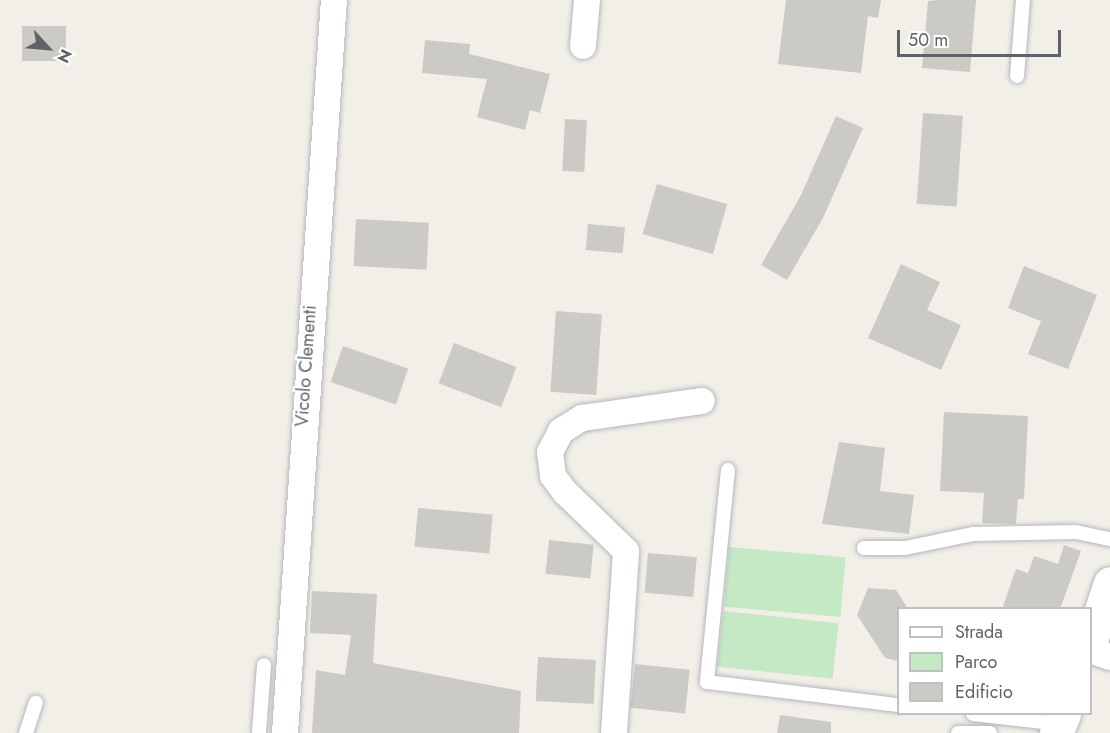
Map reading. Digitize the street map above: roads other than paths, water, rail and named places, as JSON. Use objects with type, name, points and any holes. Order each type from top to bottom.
[{"type":"main road","points":[[1092,637],[1110,583]]},
{"type":"street","name":"Vicolo Clementi","points":[[285,733],[334,0]]},
{"type":"street","points":[[583,46],[587,0]]},
{"type":"street","points":[[614,733],[626,551],[565,492],[553,476],[550,452],[561,431],[582,418],[702,401]]},
{"type":"street","points":[[1092,651],[1110,657]]},
{"type":"lane","points":[[1017,76],[1023,0]]},
{"type":"lane","points":[[728,470],[707,682],[897,705]]},
{"type":"lane","points":[[864,548],[905,549],[973,534],[1076,532],[1110,538]]},
{"type":"lane","points":[[259,732],[264,665]]},
{"type":"lane","points":[[26,733],[36,703]]},
{"type":"lane","points":[[982,715],[1060,724]]},
{"type":"lane","points":[[958,733],[990,733]]}]
